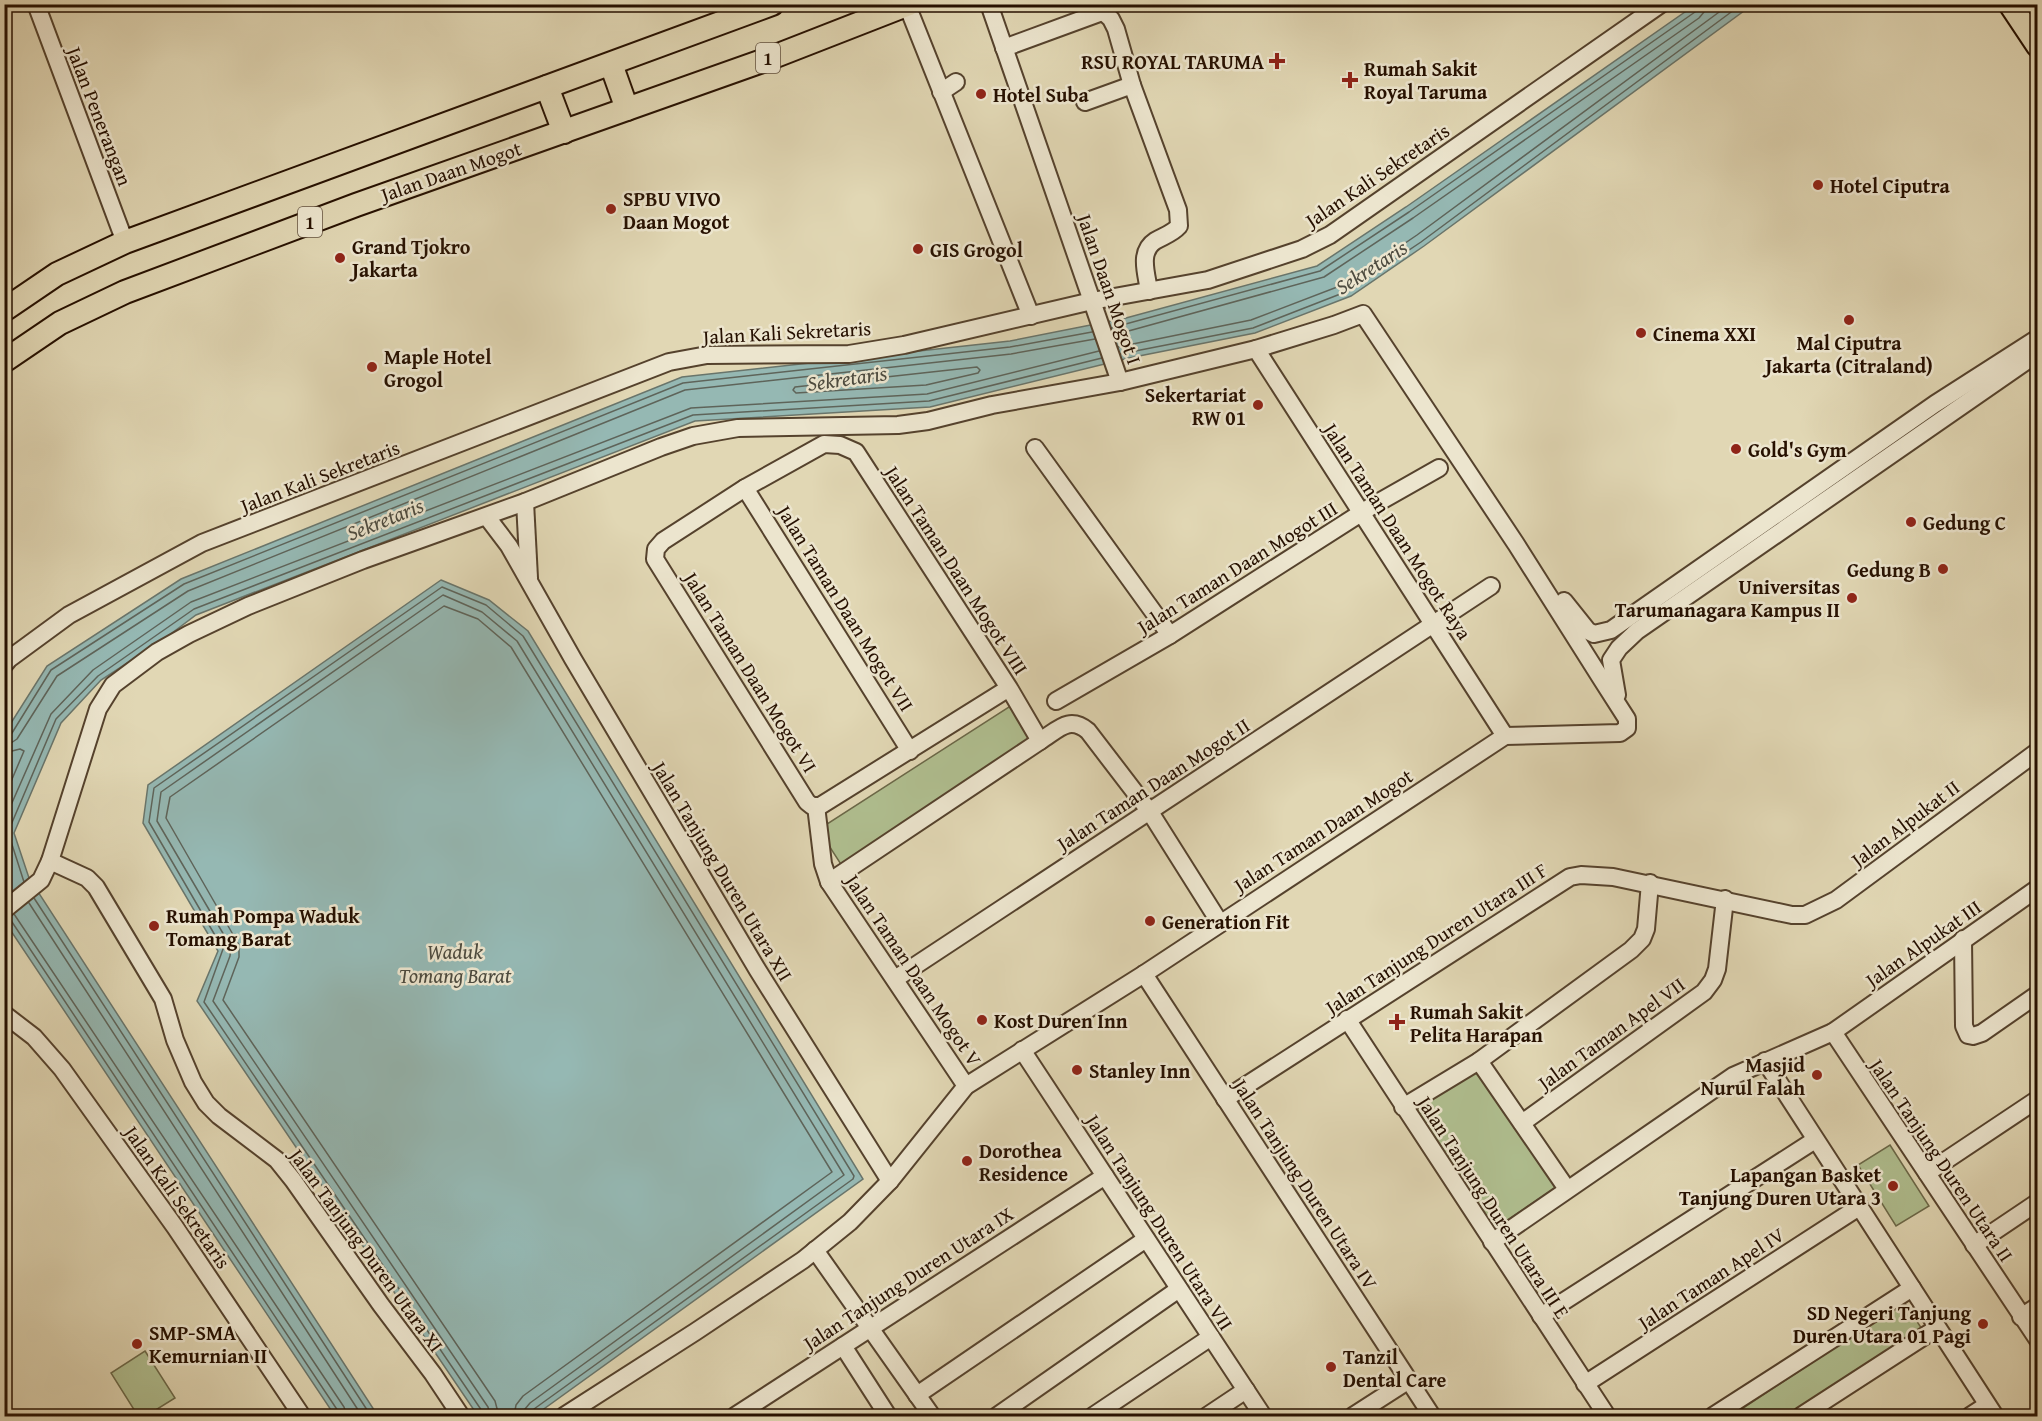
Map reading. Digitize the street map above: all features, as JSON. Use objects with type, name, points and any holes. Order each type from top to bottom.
[{"type":"highway","name":"1","points":[[4,309],[57,274],[125,242],[611,64],[726,12],[772,4]]},
{"type":"highway","points":[[2010,4],[2037,43]]},
{"type":"highway","name":"Jalan Daan Mogot","points":[[4,361],[60,322],[125,292],[356,205],[564,132],[908,5]]},
{"type":"highway","points":[[611,64],[627,109]]},
{"type":"highway","points":[[547,87],[564,132]]},
{"type":"street","name":"Jalan Penerangan","points":[[36,4],[125,242]]},
{"type":"street","name":"Jalan Daan Mogot I","points":[[989,4],[1118,375],[1256,349],[1334,326],[1363,314],[1515,544]]},
{"type":"street","name":"Jalan Kali Sekretaris","points":[[4,665],[69,615],[202,543],[669,362],[707,355],[849,354],[904,345],[1031,316],[1094,308],[1149,291],[1208,280],[1302,249],[1330,235],[1661,4]]},
{"type":"street","points":[[908,5],[1031,316]]},
{"type":"street","points":[[1004,48],[1098,8],[1111,19],[1132,85],[1178,210],[1179,226],[1174,232],[1154,241],[1147,248],[1144,260],[1149,291]]},
{"type":"street","points":[[941,92],[956,82]]},
{"type":"street","points":[[1085,102],[1132,85]]},
{"type":"street","points":[[1620,709],[1611,660],[1631,636],[2037,338]]},
{"type":"street","name":"Jalan Taman Daan Mogot Raya","points":[[1256,349],[1505,736]]},
{"type":"street","points":[[1515,544],[1531,557],[1588,631],[1600,634],[1611,630],[1939,410],[2037,353]]},
{"type":"street","points":[[4,910],[41,880],[50,861],[98,709],[113,685],[133,669],[189,634],[248,606],[363,560],[487,517],[693,436],[738,428],[898,425],[928,421],[1118,375]]},
{"type":"street","name":"Jalan Taman Daan Mogot VIII","points":[[745,488],[824,444],[840,445],[856,452],[1009,688],[1040,741]]},
{"type":"street","points":[[1035,448],[1170,635]]},
{"type":"street","name":"Jalan Taman Daan Mogot III","points":[[1056,701],[1170,635],[1361,513],[1439,468]]},
{"type":"street","name":"Jalan Taman Daan Mogot VI","points":[[745,488],[663,541],[656,549],[655,559],[807,802],[814,806]]},
{"type":"street","name":"Jalan Taman Daan Mogot VII","points":[[745,488],[910,751]]},
{"type":"street","name":"Jalan Tanjung Duren Utara XII","points":[[525,502],[529,579]]},
{"type":"street","name":"Jalan Tanjung Duren Utara XII","points":[[487,517],[509,546],[529,579],[573,659],[750,959],[890,1180]]},
{"type":"street","points":[[1505,736],[1620,733],[1624,732],[1628,726],[1620,709],[1515,544]]},
{"type":"street","name":"Jalan Taman Daan Mogot II","points":[[895,979],[1491,586]]},
{"type":"street","points":[[814,806],[820,806],[1009,688]]},
{"type":"street","points":[[830,882],[1040,741],[1069,723],[1080,724],[1088,731],[1150,812],[1220,923]]},
{"type":"street","name":"Jalan Taman Daan Mogot","points":[[966,1086],[1143,974],[1505,736]]},
{"type":"street","name":"Jalan Alpukat II","points":[[1792,915],[1805,915],[1836,900],[2037,751]]},
{"type":"street","name":"Jalan Taman Daan Mogot V","points":[[814,806],[823,864],[830,882],[966,1086]]},
{"type":"street","name":"Jalan Tanjung Duren Utara XI","points":[[50,861],[87,878],[96,887],[162,999],[175,1040],[206,1103],[219,1116],[277,1160],[461,1416]]},
{"type":"street","name":"Jalan Tanjung Duren Utara III F","points":[[1226,1099],[1570,877],[1597,876],[1650,883],[1792,915]]},
{"type":"street","points":[[1403,1107],[1479,1061],[1631,950],[1642,939],[1646,928],[1650,883]]},
{"type":"street","name":"Jalan Alpukat III","points":[[1492,1242],[1733,1076],[1833,1032],[2037,888]]},
{"type":"street","name":"Jalan Taman Apel VII","points":[[1522,1123],[1704,992],[1718,969],[1725,899]]},
{"type":"street","points":[[1963,939],[1964,1026],[1968,1035],[1974,1036],[1982,1032],[2037,994]]},
{"type":"street","name":"Jalan Tanjung Duren Utara IV","points":[[1143,974],[1432,1416]]},
{"type":"street","name":"Jalan Kali Sekretaris","points":[[4,1014],[34,1037],[62,1069],[182,1237],[302,1416]]},
{"type":"street","name":"Jalan Tanjung Duren Utara III E","points":[[1347,1020],[1606,1416]]},
{"type":"street","name":"Jalan Tanjung Duren Utara II","points":[[1833,1032],[2037,1340]]},
{"type":"street","name":"Jalan Tanjung Duren Utara VII","points":[[1022,1050],[1263,1416]]},
{"type":"street","points":[[1479,1061],[1568,1189]]},
{"type":"street","points":[[1765,1061],[1991,1411],[1970,1416]]},
{"type":"street","points":[[564,1416],[695,1332],[815,1250],[850,1222],[890,1180],[966,1086]]},
{"type":"street","points":[[1927,1173],[2037,1099]]},
{"type":"street","points":[[1541,1316],[1815,1140]]},
{"type":"street","name":"Jalan Tanjung Duren Utara IX","points":[[735,1416],[1105,1176]]},
{"type":"street","points":[[1974,1245],[2037,1202]]},
{"type":"street","name":"Jalan Taman Apel IV","points":[[1585,1384],[1859,1207]]},
{"type":"street","points":[[917,1395],[1146,1239]]},
{"type":"street","points":[[815,1250],[932,1416]]},
{"type":"street","points":[[1713,1416],[1912,1288]]},
{"type":"street","points":[[997,1416],[1179,1289]]},
{"type":"street","points":[[2021,1317],[2037,1306]]},
{"type":"street","points":[[1801,1416],[1937,1328]]},
{"type":"street","points":[[1093,1416],[1211,1337]]},
{"type":"street","points":[[843,1346],[888,1416]]},
{"type":"street","points":[[1353,1416],[1409,1380]]},
{"type":"street","points":[[1208,1416],[1246,1390]]},
{"type":"green space","points":[[1012,705],[1039,748],[844,869],[822,835],[827,824]]},
{"type":"green space","points":[[1474,1068],[1558,1186],[1491,1231],[1412,1106]]},
{"type":"green space","name":"Lapangan Basket Tanjung Duren Utara 3","points":[[1890,1145],[1929,1206],[1896,1226],[1858,1165]]},
{"type":"green space","points":[[1904,1302],[1922,1329],[1788,1416],[1731,1416]]},
{"type":"green space","points":[[145,1351],[175,1398],[146,1416],[138,1416],[111,1373]]},
{"type":"water","name":"Sekretaris","points":[[1695,5],[1752,5],[1424,246],[1351,296],[1255,333],[1129,358],[930,407],[695,421],[196,615],[101,680],[61,723],[14,833],[29,878],[378,1416],[335,1416],[5,922],[4,734],[47,666],[181,579],[682,377],[1010,341],[1126,318],[1317,266],[1406,207]]},
{"type":"water","name":"Waduk Tomang Barat","points":[[441,580],[489,600],[528,631],[863,1179],[534,1416],[478,1416],[197,1001],[218,951],[143,823],[148,785]]},
{"type":"place","name":"RSU ROYAL TARUMA","points":[[1277,61]]},
{"type":"place","name":"Rumah Sakit Royal Taruma","points":[[1350,80]]},
{"type":"place","name":"Hotel Suba","points":[[981,94]]},
{"type":"place","name":"Hotel Ciputra","points":[[1818,185]]},
{"type":"place","name":"SPBU VIVO Daan Mogot","points":[[611,209]]},
{"type":"place","name":"GIS Grogol","points":[[918,249]]},
{"type":"place","name":"Grand Tjokro Jakarta","points":[[340,258]]},
{"type":"place","name":"Mal Ciputra Jakarta (Citraland)","points":[[1849,320]]},
{"type":"place","name":"Cinema XXI","points":[[1641,333]]},
{"type":"place","name":"Maple Hotel Grogol","points":[[372,367]]},
{"type":"place","name":"Sekertariat RW 01","points":[[1258,405]]},
{"type":"place","name":"Gold's Gym","points":[[1736,449]]},
{"type":"place","name":"Gedung C","points":[[1911,522]]},
{"type":"place","name":"Gedung B","points":[[1943,569]]},
{"type":"place","name":"Universitas Tarumanagara Kampus II","points":[[1852,598]]},
{"type":"place","name":"Generation Fit","points":[[1150,921]]},
{"type":"place","name":"Rumah Pompa Waduk Tomang Barat","points":[[154,926]]},
{"type":"place","name":"Kost Duren Inn","points":[[982,1020]]},
{"type":"place","name":"Rumah Sakit Pelita Harapan","points":[[1397,1022]]},
{"type":"place","name":"Stanley Inn","points":[[1077,1070]]},
{"type":"place","name":"Masjid Nurul Falah","points":[[1817,1075]]},
{"type":"place","name":"Dorothea Residence","points":[[967,1161]]},
{"type":"place","name":"Lapangan Basket Tanjung Duren Utara 3","points":[[1893,1186]]},
{"type":"place","name":"SD Negeri Tanjung Duren Utara 01 Pagi","points":[[1983,1324]]},
{"type":"place","name":"SMP-SMA Kemurnian II","points":[[137,1344]]},
{"type":"place","name":"Tanzil Dental Care","points":[[1331,1367]]}]
